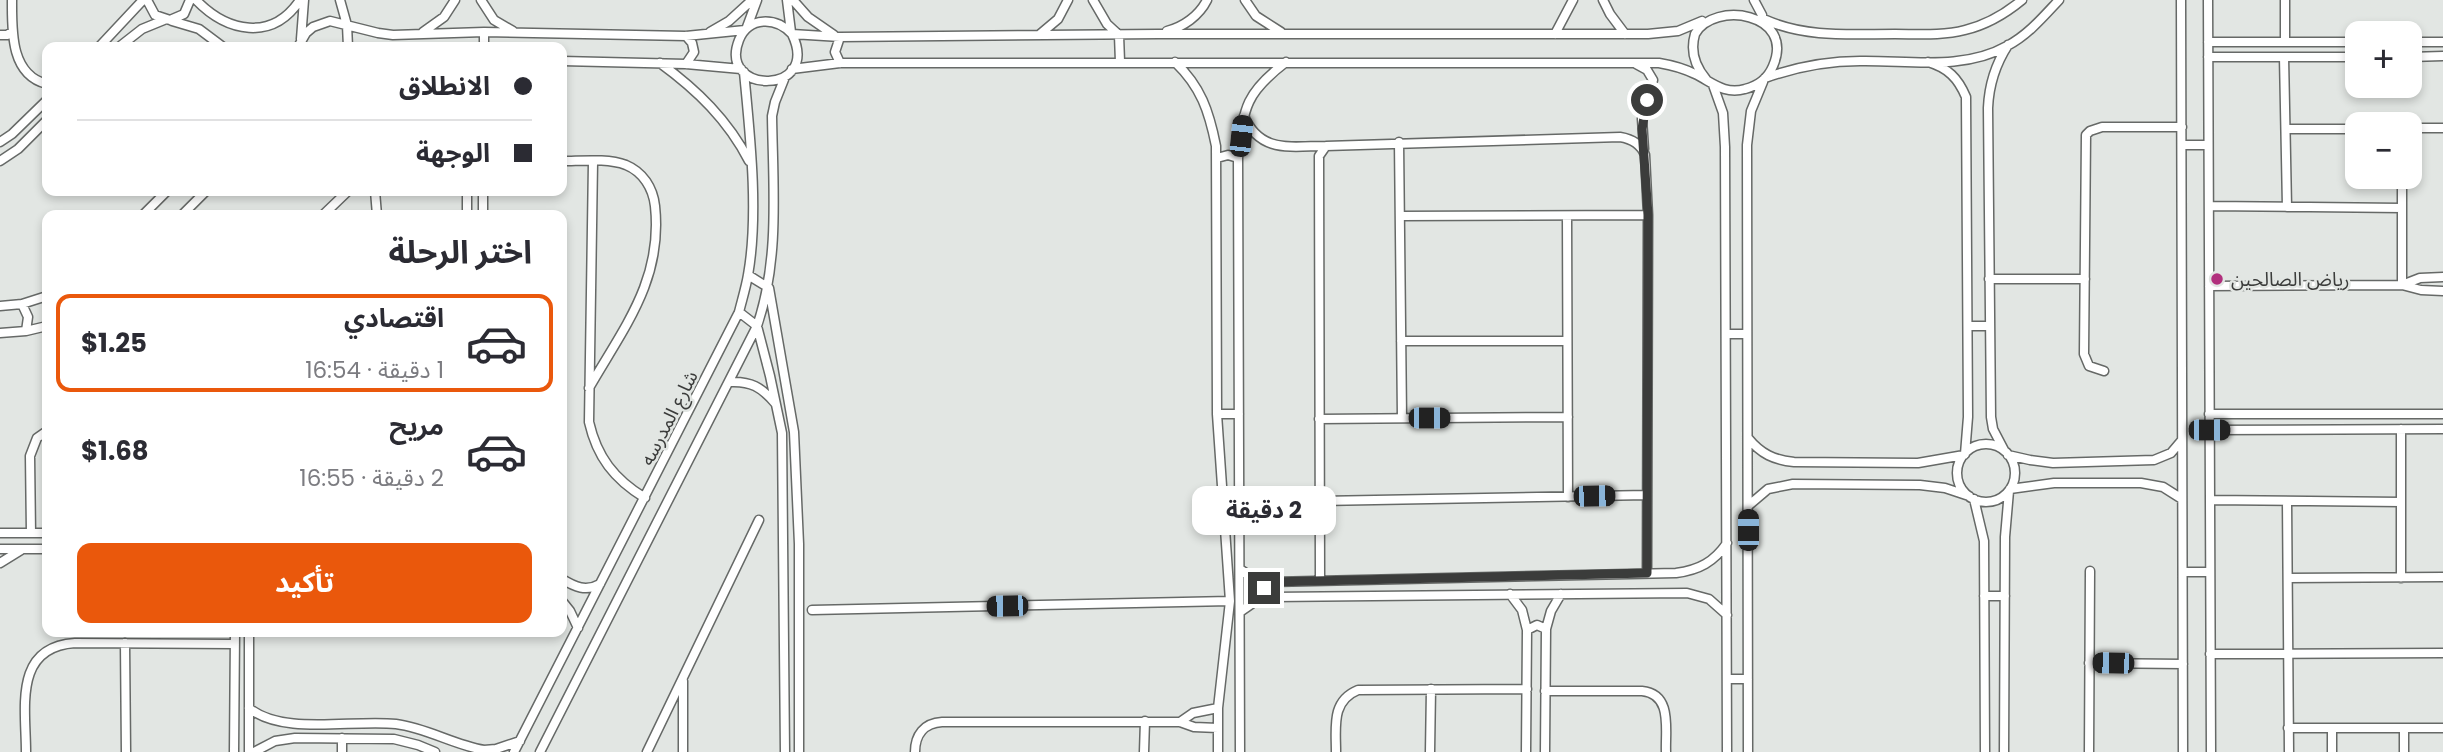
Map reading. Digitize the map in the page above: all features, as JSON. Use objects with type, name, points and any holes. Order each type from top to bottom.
[{"type":"street","points":[[12,0],[12,32],[22,66],[35,80],[42,82]]},
{"type":"street","points":[[104,42],[145,0],[151,11],[167,20],[199,29],[216,42]]},
{"type":"street","points":[[125,42],[142,29],[184,14],[190,0]]},
{"type":"street","points":[[196,0],[216,17],[228,23],[255,29],[281,19],[302,0]]},
{"type":"street","points":[[301,42],[302,0]]},
{"type":"street","points":[[340,0],[347,25],[348,42]]},
{"type":"street","points":[[422,33],[444,17],[455,0]]},
{"type":"street","points":[[481,0],[494,20],[506,29],[519,33]]},
{"type":"street","points":[[703,36],[729,21],[752,0]]},
{"type":"street","points":[[757,0],[736,49],[743,70],[751,78],[769,83],[786,76],[793,69],[798,51],[787,0]]},
{"type":"street","points":[[793,0],[808,17],[838,37]]},
{"type":"street","points":[[1039,36],[1058,19],[1068,0]]},
{"type":"street","points":[[1093,0],[1107,24],[1119,35],[1120,62]]},
{"type":"street","points":[[1158,34],[1176,29],[1192,19],[1207,0]]},
{"type":"street","points":[[1245,0],[1256,16],[1284,34]]},
{"type":"street","points":[[1555,33],[1573,0]]},
{"type":"street","points":[[1603,0],[1609,14],[1625,34]]},
{"type":"street","points":[[1748,752],[1747,145],[1751,111],[1764,78],[1774,62],[1777,45],[1771,28],[1754,0]]},
{"type":"street","points":[[302,42],[306,33],[321,23],[330,21],[378,33],[703,36],[746,29],[765,21],[784,25],[792,33],[838,37],[1625,34],[1678,31],[1720,9],[1738,6],[1756,12],[1782,27],[1815,34],[1946,33],[1982,25],[2022,0]]},
{"type":"street","points":[[2181,0],[2183,752]]},
{"type":"street","points":[[2208,0],[2211,752]]},
{"type":"street","points":[[2284,0],[2285,42]]},
{"type":"street","points":[[793,69],[840,63],[1659,63],[1671,65],[1730,91],[1748,89],[1764,78],[1796,68],[1829,62],[1971,60],[2008,45],[2041,20],[2057,2]]},
{"type":"street","points":[[1710,14],[1695,36],[1693,45],[1696,64],[1709,82],[1723,113],[1725,131],[1727,752]]},
{"type":"street","points":[[0,35],[8,36],[12,32]]},
{"type":"street","points":[[484,32],[484,42]]},
{"type":"street","points":[[113,33],[121,34],[121,42]]},
{"type":"street","points":[[686,36],[692,43],[694,52],[687,64]]},
{"type":"street","points":[[838,37],[835,52],[840,63]]},
{"type":"street","points":[[2208,42],[2345,42]]},
{"type":"street","points":[[2422,42],[2443,42]]},
{"type":"street","points":[[2004,752],[2005,537],[2014,468],[1993,429],[1991,417],[1988,93],[1995,68],[2008,45]]},
{"type":"street","points":[[2422,57],[2443,56]]},
{"type":"street","points":[[2208,57],[2345,57]]},
{"type":"street","points":[[2284,57],[2287,207]]},
{"type":"street","points":[[567,61],[687,64],[743,70]]},
{"type":"street","points":[[1175,62],[1191,77],[1202,99],[1211,121],[1217,158],[1217,414],[1230,601],[1218,708],[1218,752]]},
{"type":"street","points":[[1240,752],[1238,158],[1243,114],[1258,87],[1286,62]]},
{"type":"street","points":[[1928,62],[1941,66],[1952,74],[1961,84],[1965,97],[1968,417],[1958,480],[1971,498],[1983,541],[1985,752]]},
{"type":"street","points":[[660,63],[704,98],[736,138],[751,163]]},
{"type":"street","points":[[1633,63],[1647,70],[1653,80],[1642,119],[1648,215],[1647,573]]},
{"type":"street","name":"شارع المدرسه","points":[[514,752],[739,312],[748,275],[752,230],[751,163],[743,70]]},
{"type":"street","name":"شارع المدرسه","points":[[540,752],[757,326],[769,288],[773,250],[772,116],[786,76]]},
{"type":"street","points":[[0,142],[42,104]]},
{"type":"street","points":[[1243,114],[1252,130],[1274,146],[1620,137],[1637,143],[1645,155]]},
{"type":"street","points":[[0,161],[18,149],[42,125]]},
{"type":"street","points":[[2104,371],[2092,369],[2085,359],[2087,135],[2090,131],[2102,127],[2182,127]]},
{"type":"street","points":[[2422,128],[2443,128]]},
{"type":"street","points":[[2286,129],[2345,129]]},
{"type":"street","points":[[1399,142],[1402,418]]},
{"type":"street","points":[[2182,145],[2208,145]]},
{"type":"street","points":[[1320,581],[1319,156],[1326,146]]},
{"type":"street","points":[[1217,158],[1227,155],[1238,158]]},
{"type":"street","points":[[567,161],[625,164],[642,176],[654,196],[657,236],[654,261],[643,293],[588,391]]},
{"type":"street","points":[[593,162],[589,422],[600,455],[619,480],[645,498]]},
{"type":"street","points":[[2402,189],[2402,285]]},
{"type":"street","points":[[148,210],[162,196]]},
{"type":"street","points":[[187,210],[201,196]]},
{"type":"street","points":[[328,210],[343,196]]},
{"type":"street","points":[[2208,206],[2402,208]]},
{"type":"street","points":[[1399,216],[1648,215]]},
{"type":"street","points":[[1567,216],[1568,497]]},
{"type":"street","points":[[748,275],[769,288],[794,432],[799,544],[799,752]]},
{"type":"street","points":[[2402,285],[2420,278],[2443,277]]},
{"type":"street","points":[[1989,279],[2085,279]]},
{"type":"street","points":[[2209,286],[2402,285],[2420,290],[2443,291]]},
{"type":"street","points":[[0,306],[22,304],[42,298]]},
{"type":"street","points":[[22,304],[28,317],[26,331]]},
{"type":"street","points":[[739,312],[757,326],[782,433],[785,752]]},
{"type":"street","points":[[1968,326],[1990,326]]},
{"type":"street","points":[[0,333],[16,333],[42,327]]},
{"type":"street","points":[[0,342],[16,333]]},
{"type":"street","points":[[1726,334],[1747,334]]},
{"type":"street","points":[[1401,341],[1567,341]]},
{"type":"street","points":[[730,382],[758,386],[777,405]]},
{"type":"street","points":[[1217,414],[1239,414]]},
{"type":"street","points":[[2209,414],[2443,414]]},
{"type":"street","points":[[1320,419],[1568,417]]},
{"type":"street","points":[[2401,578],[2402,429]]},
{"type":"street","points":[[2209,430],[2443,429]]},
{"type":"street","points":[[31,533],[30,456],[37,438],[42,434]]},
{"type":"street","points":[[1748,437],[1756,448],[1767,456],[1794,463],[1918,463],[1964,454],[1981,445],[1993,445],[2030,460],[2053,463],[2154,460],[2171,453],[2182,440]]},
{"type":"street","points":[[1748,506],[1768,489],[1793,484],[1920,485],[1945,488],[1971,498],[1993,501],[2010,490],[2054,483],[2141,483],[2163,487],[2182,499]]},
{"type":"street","points":[[1320,501],[1647,495]]},
{"type":"street","points":[[2210,500],[2401,502]]},
{"type":"street","points":[[2287,501],[2289,752]]},
{"type":"street","points":[[647,752],[759,520]]},
{"type":"street","points":[[0,533],[42,533]]},
{"type":"street","points":[[1240,569],[1253,578],[1269,582],[1676,573],[1711,561],[1727,543]]},
{"type":"street","points":[[0,549],[42,549]]},
{"type":"street","points":[[0,563],[24,549]]},
{"type":"street","points":[[2089,752],[2090,571]]},
{"type":"street","points":[[2183,572],[2210,572]]},
{"type":"street","points":[[1674,593],[1680,583],[1676,573]]},
{"type":"street","points":[[1462,578],[1462,595]]},
{"type":"street","points":[[2288,578],[2443,578]]},
{"type":"street","points":[[567,582],[581,589],[600,584]]},
{"type":"street","points":[[1268,597],[1264,588],[1269,582]]},
{"type":"street","points":[[1240,612],[1268,597],[1674,593],[1709,599],[1727,615]]},
{"type":"street","points":[[1510,594],[1522,610],[1527,629],[1526,752]]},
{"type":"street","points":[[1545,752],[1546,629],[1551,611],[1561,594]]},
{"type":"street","points":[[1984,596],[2005,596]]},
{"type":"street","points":[[812,610],[1230,601]]},
{"type":"street","points":[[567,607],[578,628]]},
{"type":"street","points":[[785,619],[799,618]]},
{"type":"street","points":[[1527,629],[1536,625],[1546,629]]},
{"type":"street","points":[[234,752],[235,637]]},
{"type":"street","points":[[249,637],[251,752],[285,738],[394,739],[435,752]]},
{"type":"street","points":[[26,752],[25,687],[28,674],[44,653],[65,643],[235,644]]},
{"type":"street","points":[[125,643],[126,752]]},
{"type":"street","points":[[2210,654],[2443,653]]},
{"type":"street","points":[[2089,663],[2183,664]]},
{"type":"street","points":[[683,678],[683,752]]},
{"type":"street","points":[[1727,679],[1748,679]]},
{"type":"street","points":[[1336,752],[1336,713],[1339,705],[1351,693],[1365,688],[1527,689]]},
{"type":"street","points":[[1430,689],[1430,752]]},
{"type":"street","points":[[1545,691],[1642,691],[1656,695],[1664,706],[1665,752]]},
{"type":"street","points":[[249,708],[257,715],[276,722],[399,725],[484,750],[520,741]]},
{"type":"street","points":[[1180,722],[1193,713],[1218,708]]},
{"type":"street","points":[[915,752],[919,734],[935,722],[1180,722],[1194,727],[1218,728]]},
{"type":"street","points":[[1144,752],[1145,722]]},
{"type":"street","points":[[2332,728],[2332,752]]},
{"type":"street","points":[[2404,728],[2404,752]]},
{"type":"street","points":[[2288,729],[2443,728]]},
{"type":"street","points":[[342,738],[342,752]]},
{"type":"place","name":"رياض الصالحين","points":[[2217,279]]},
{"type":"route","points":[[1264,588],[1269,582],[1647,573],[1648,215],[1642,119],[1647,100]]}]
